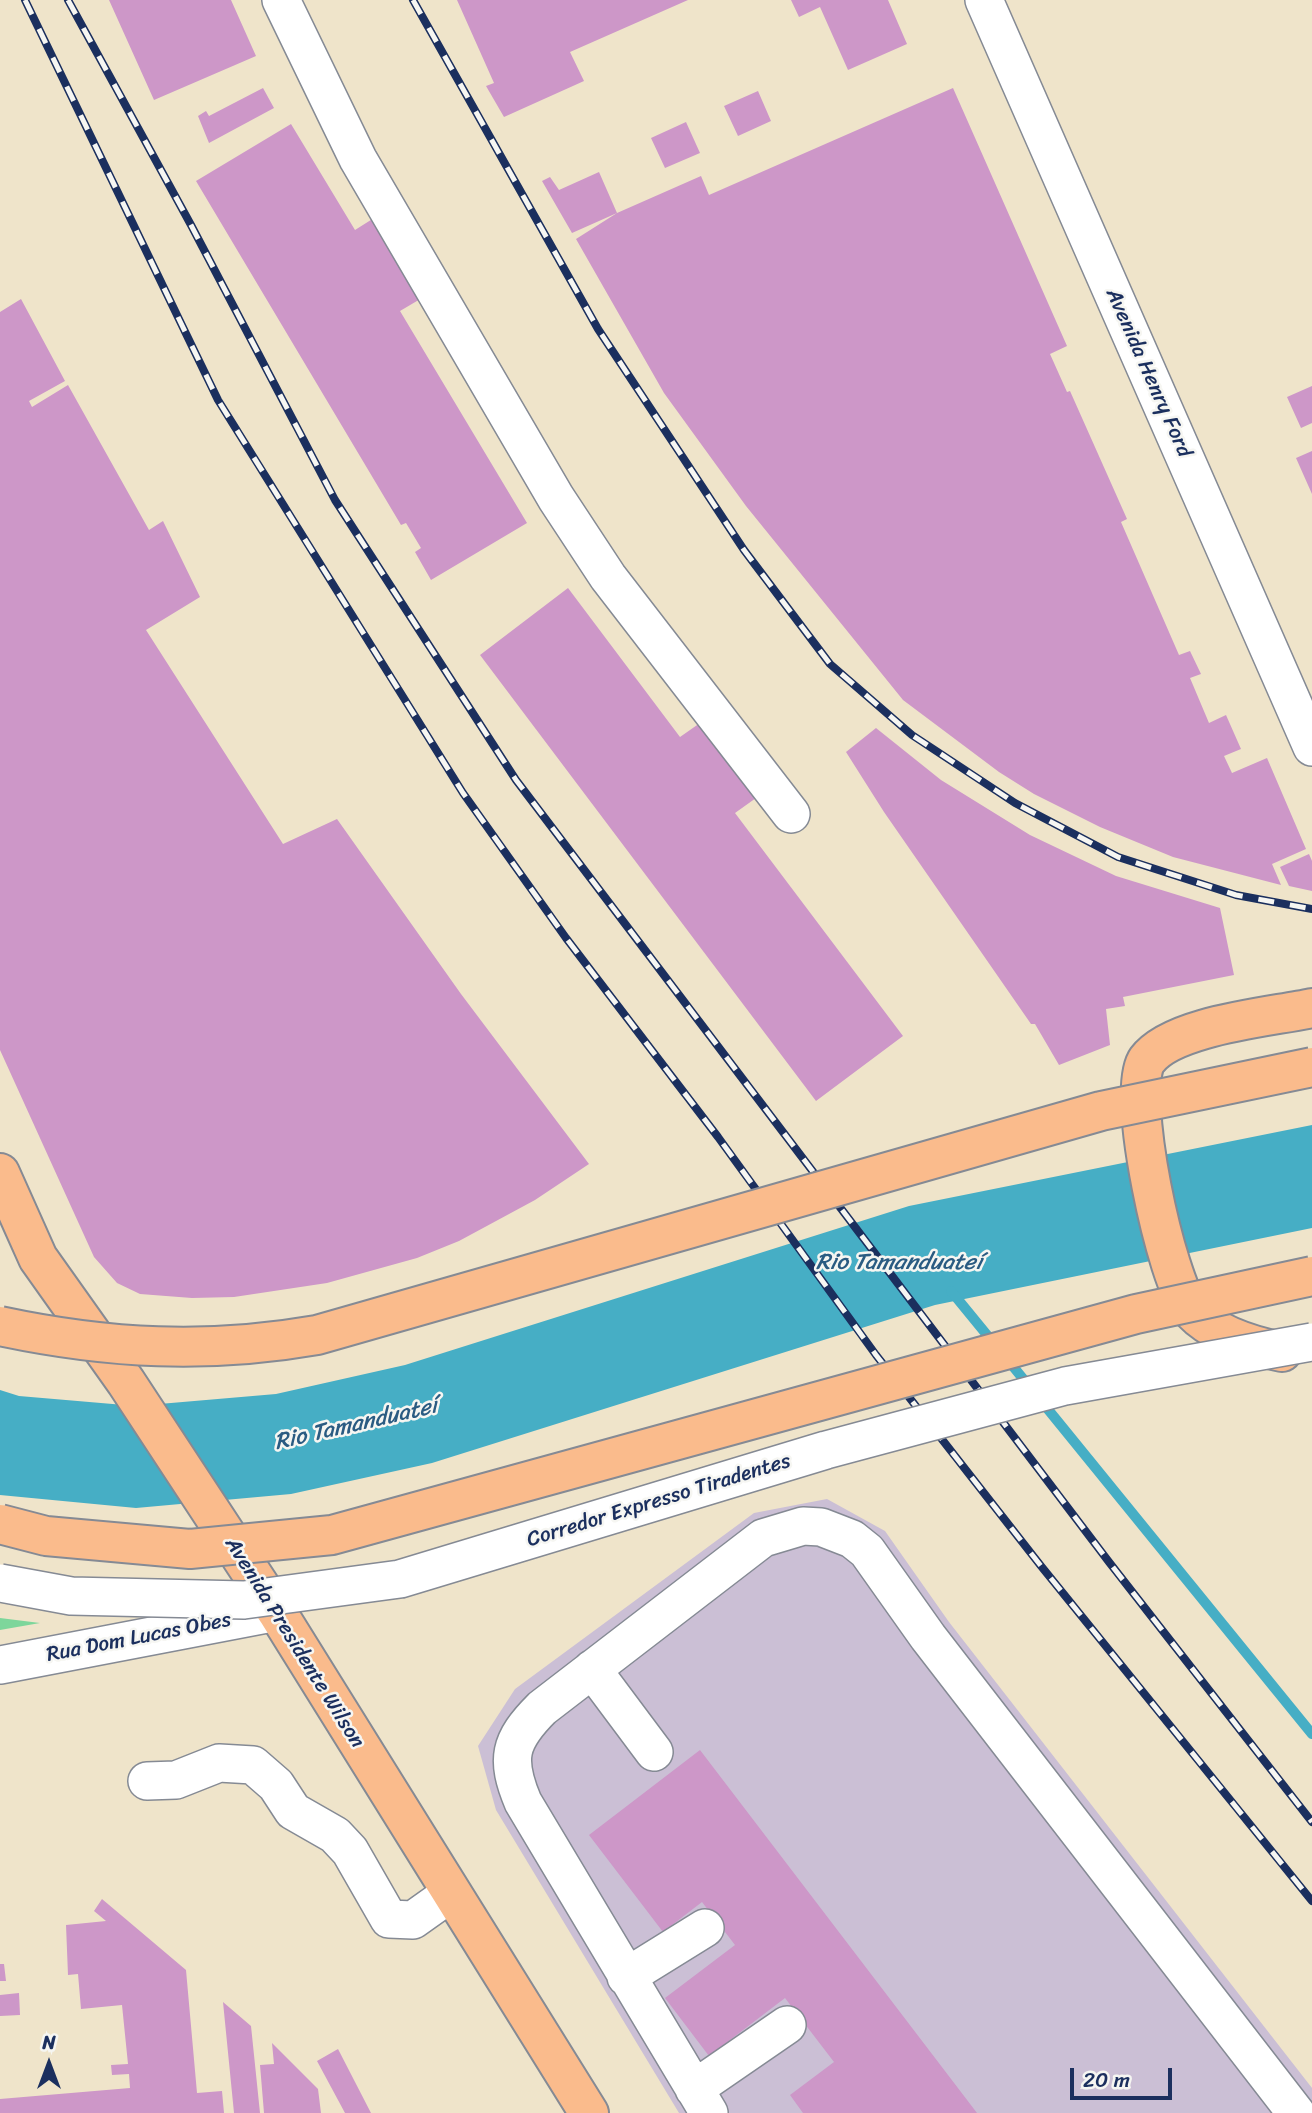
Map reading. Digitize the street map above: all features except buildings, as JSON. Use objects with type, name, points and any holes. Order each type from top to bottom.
[{"type":"main road","points":[[1312,1008],[1190,1034],[1161,1048],[1146,1061],[1139,1086],[1154,1206],[1182,1299],[1213,1327],[1235,1338],[1273,1350],[1312,1357]]},
{"type":"main road","points":[[0,1326],[69,1341],[216,1348],[317,1335],[1101,1111],[1312,1067]]},
{"type":"main road","name":"Avenida Presidente Wilson","points":[[0,1173],[38,1258],[126,1382],[277,1612],[589,2113]]},
{"type":"main road","points":[[0,1524],[46,1536],[190,1549],[332,1535],[1136,1314],[1312,1276]]},
{"type":"street","points":[[281,0],[358,159],[556,498],[608,577],[791,814]]},
{"type":"street","name":"Avenida Henry Ford","points":[[985,0],[1312,747]]},
{"type":"street","name":"Corredor Expresso Tiradentes","points":[[0,1583],[71,1596],[244,1600],[400,1579],[825,1450],[1065,1386],[1312,1342]]},
{"type":"street","points":[[787,2025],[702,2101],[523,1802],[512,1776],[510,1755],[529,1721],[592,1670],[763,1538],[803,1525],[821,1527],[852,1539],[867,1551],[928,1637],[1296,2113]]},
{"type":"street","name":"Rua Dom Lucas Obes","points":[[0,1665],[277,1612]]},
{"type":"street","points":[[592,1670],[654,1752]]},
{"type":"street","points":[[147,1781],[176,1780],[219,1763],[253,1765],[276,1785],[293,1811],[335,1835],[350,1851],[389,1919],[413,1920],[451,1893]]},
{"type":"street","points":[[626,1977],[705,1928]]},
{"type":"shaded area","points":[[827,1499],[885,1531],[949,1622],[1312,2088],[1312,2113],[679,2113],[496,1810],[478,1746],[515,1689],[754,1513]]},
{"type":"green space","points":[[0,1618],[40,1623],[0,1630]]},
{"type":"water","name":"Rio Tamanduateí","points":[[1312,1125],[1312,1228],[935,1305],[432,1463],[291,1494],[136,1508],[0,1495],[0,1390],[19,1396],[136,1406],[276,1394],[405,1365],[909,1206]]},
{"type":"waterway","points":[[951,1291],[996,1346]]},
{"type":"waterway","points":[[1007,1359],[1312,1734]]},
{"type":"railway","points":[[25,0],[218,400],[463,793],[566,938],[718,1137],[876,1355],[1041,1566],[1312,1901]]},
{"type":"railway","points":[[68,0],[191,225],[335,500],[516,780],[1109,1562],[1312,1822]]},
{"type":"railway","points":[[413,0],[598,329],[744,550],[830,664],[912,735],[1015,803],[1118,857],[1236,895],[1312,909]]}]
